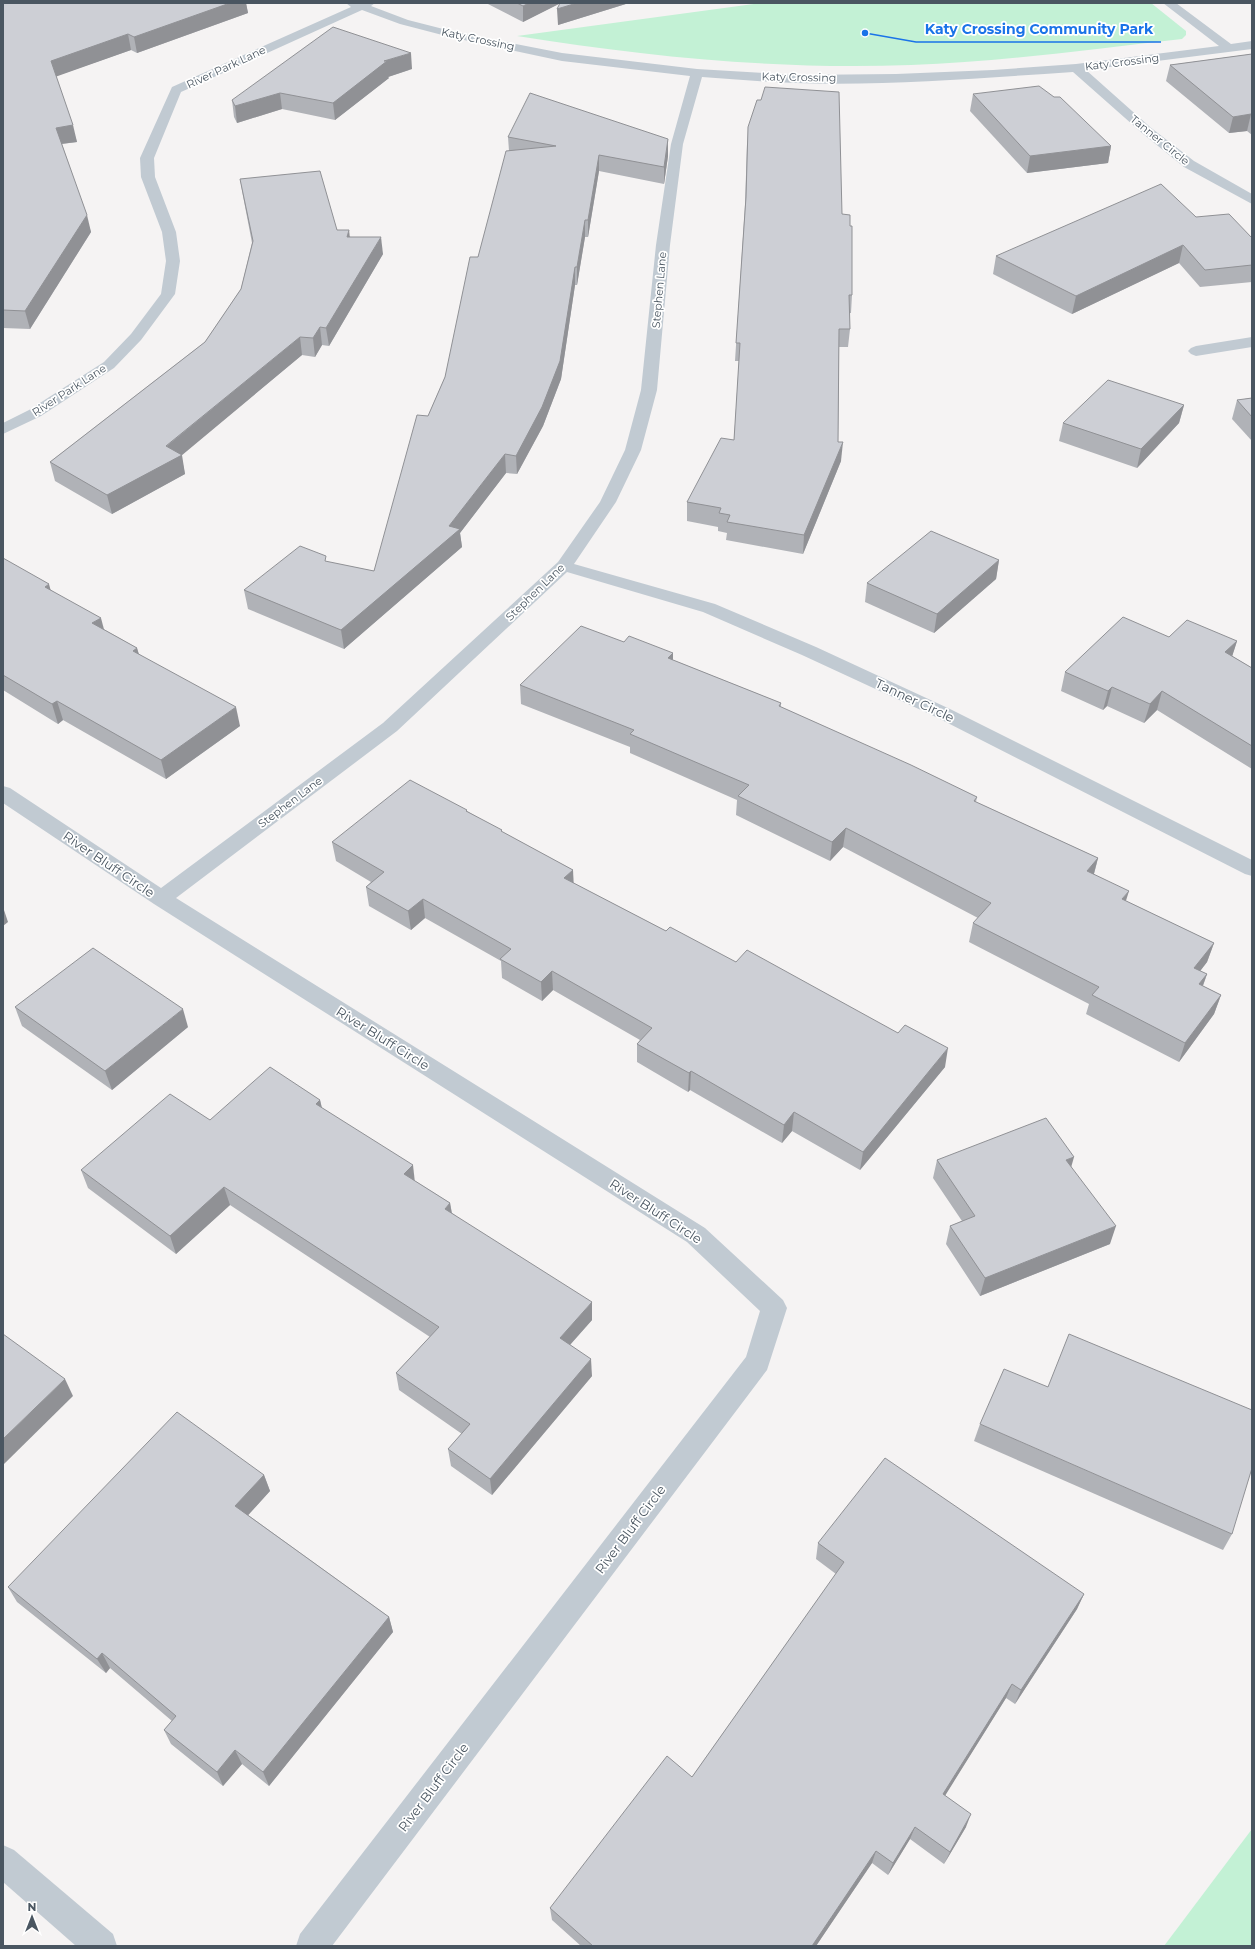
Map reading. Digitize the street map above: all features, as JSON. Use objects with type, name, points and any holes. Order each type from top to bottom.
[{"type":"street","points":[[1169,3],[1228,48]]},
{"type":"street","name":"Katy Crossing","points":[[361,4],[404,22],[454,35],[562,57],[697,73],[797,79],[896,78],[993,74],[1076,68],[1252,45]]},
{"type":"street","name":"River Park Lane","points":[[3,429],[35,413],[109,364],[136,337],[168,294],[173,261],[169,232],[148,177],[148,158],[176,90],[361,4]]},
{"type":"street","name":"Tanner Circle","points":[[1076,68],[1146,130],[1189,164],[1252,200]]},
{"type":"street","name":"Stephen Lane","points":[[161,900],[390,727],[564,566],[608,502],[633,450],[649,390],[663,245],[677,144],[697,73]]},
{"type":"street","points":[[1196,351],[1252,342]]},
{"type":"street","name":"Tanner Circle","points":[[564,566],[709,608],[809,651],[943,713],[1252,869]]},
{"type":"street","name":"River Bluff Circle","points":[[3,793],[161,900],[696,1235],[774,1308],[758,1362],[312,1946]]},
{"type":"street","points":[[3,1861],[100,1946]]},
{"type":"green space","points":[[761,3],[1151,3],[1186,31],[1186,35],[1182,39],[1013,58],[911,65],[862,66],[763,64],[664,56],[517,36]]},
{"type":"green space","points":[[1252,1829],[1252,1946],[1164,1946]]},
{"type":"building","points":[[3,3],[230,3],[134,37],[128,34],[51,61],[73,125],[56,128],[87,215],[25,311],[3,310]]},
{"type":"building","points":[[517,3],[529,3],[523,6]]},
{"type":"building","points":[[560,3],[577,3],[557,9]]},
{"type":"building","points":[[333,27],[411,53],[384,61],[387,61],[333,103],[280,93],[235,106],[232,100]]},
{"type":"building","points":[[1252,54],[1252,114],[1233,117],[1170,65]]},
{"type":"building","points":[[1039,86],[1054,97],[1060,97],[1111,146],[1030,156],[973,94]]},
{"type":"building","points":[[765,87],[839,92],[842,214],[850,215],[850,226],[852,226],[852,295],[849,295],[850,329],[839,329],[838,442],[843,442],[804,535],[727,522],[730,515],[719,513],[721,508],[687,502],[721,438],[734,440],[740,343],[736,343],[746,197],[748,127],[757,100],[761,100]]},
{"type":"building","points":[[530,93],[668,139],[664,167],[599,155],[588,220],[585,220],[577,267],[575,267],[560,361],[542,407],[516,456],[505,454],[449,526],[460,529],[341,630],[244,590],[300,546],[326,556],[325,561],[374,571],[417,415],[428,416],[445,377],[470,257],[478,257],[506,151],[556,146],[508,137]]},
{"type":"building","points":[[320,171],[337,230],[349,230],[347,237],[381,237],[326,328],[320,327],[313,338],[300,337],[166,446],[182,455],[107,495],[50,462],[205,342],[241,289],[253,241],[240,179]]},
{"type":"building","points":[[1161,184],[1196,217],[1229,214],[1252,238],[1252,265],[1205,270],[1183,245],[1076,296],[996,256]]},
{"type":"building","points":[[1108,380],[1184,405],[1141,449],[1063,423]]},
{"type":"building","points":[[1252,398],[1252,417],[1237,400]]},
{"type":"building","points":[[931,531],[999,560],[937,614],[867,583]]},
{"type":"building","points":[[3,558],[49,584],[45,587],[101,618],[92,623],[137,648],[133,651],[236,707],[161,760],[57,701],[52,704],[3,675]]},
{"type":"building","points":[[1123,617],[1169,637],[1187,620],[1237,641],[1225,652],[1252,668],[1252,746],[1162,691],[1150,704],[1112,687],[1108,691],[1065,672]]},
{"type":"building","points":[[581,626],[624,642],[629,636],[673,653],[668,658],[781,703],[779,706],[911,765],[977,797],[974,801],[1098,858],[1087,871],[1129,891],[1122,899],[1214,943],[1194,968],[1207,974],[1199,984],[1221,995],[1185,1043],[1092,995],[1099,987],[973,923],[991,903],[846,828],[832,842],[738,796],[749,785],[630,734],[634,730],[520,685]]},
{"type":"building","points":[[410,780],[467,810],[466,811],[502,830],[501,831],[573,870],[564,878],[666,931],[670,927],[736,962],[747,950],[898,1033],[905,1025],[948,1048],[863,1152],[794,1112],[784,1125],[691,1071],[689,1073],[637,1044],[652,1028],[552,971],[541,982],[500,959],[511,949],[423,899],[408,911],[366,887],[384,872],[332,842]]},
{"type":"building","points":[[93,948],[183,1009],[105,1071],[15,1007]]},
{"type":"building","points":[[270,1067],[320,1100],[316,1104],[413,1165],[404,1174],[450,1203],[445,1209],[592,1302],[560,1338],[591,1359],[490,1479],[448,1449],[470,1424],[396,1373],[439,1327],[224,1187],[170,1236],[81,1170],[170,1094],[210,1120]]},
{"type":"building","points":[[1046,1118],[1074,1157],[1066,1160],[1116,1226],[985,1278],[950,1226],[975,1216],[937,1160]]},
{"type":"building","points":[[3,1334],[65,1379],[3,1439]]},
{"type":"building","points":[[1069,1334],[1252,1410],[1252,1468],[1232,1534],[980,1424],[1004,1369],[1048,1387]]},
{"type":"building","points":[[177,1412],[264,1475],[235,1506],[389,1617],[263,1772],[235,1750],[217,1772],[164,1730],[176,1716],[102,1653],[97,1659],[8,1587]]},
{"type":"building","points":[[885,1458],[1084,1594],[1021,1690],[1012,1684],[943,1794],[971,1814],[950,1852],[915,1827],[893,1863],[876,1851],[812,1946],[593,1946],[550,1908],[667,1756],[692,1777],[844,1562],[818,1543]]},
{"type":"place","name":"Katy Crossing Community Park","points":[[865,33]]}]
